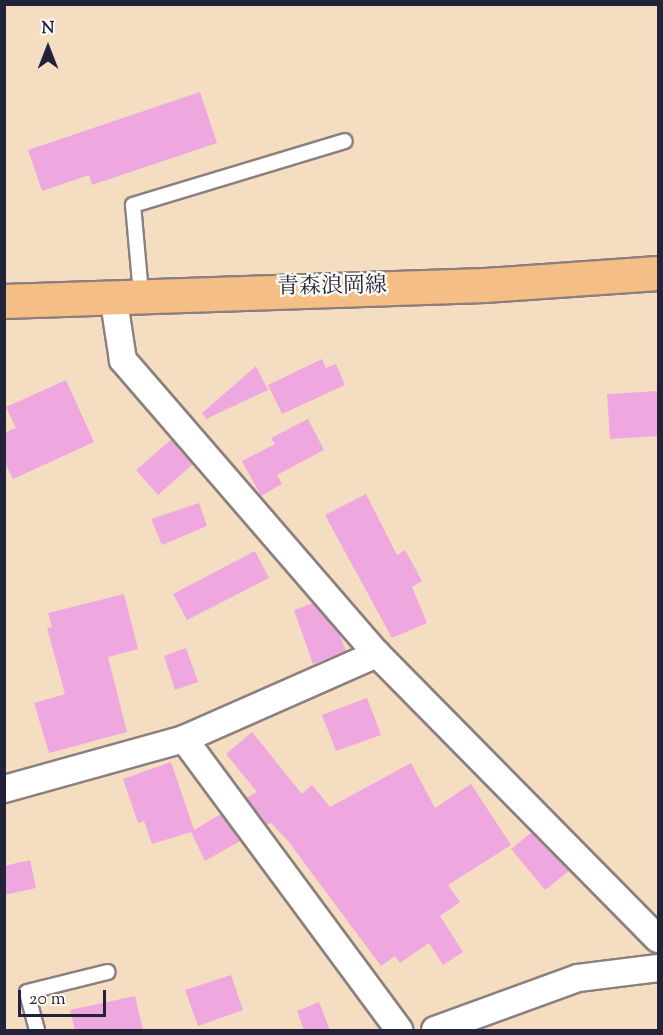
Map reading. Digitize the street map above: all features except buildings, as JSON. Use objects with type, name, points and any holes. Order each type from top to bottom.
[{"type":"main road","name":"青森浪岡線","points":[[4,301],[127,295],[485,285],[658,273]]},
{"type":"street","points":[[127,295],[123,360],[378,654],[658,939]]},
{"type":"street","points":[[4,789],[184,739],[378,654]]},
{"type":"street","points":[[184,739],[399,1030]]},
{"type":"street","points":[[435,1030],[578,978],[658,968]]},
{"type":"lane","points":[[127,295],[133,205],[345,141]]},
{"type":"lane","points":[[37,1030],[27,992],[108,972]]}]
